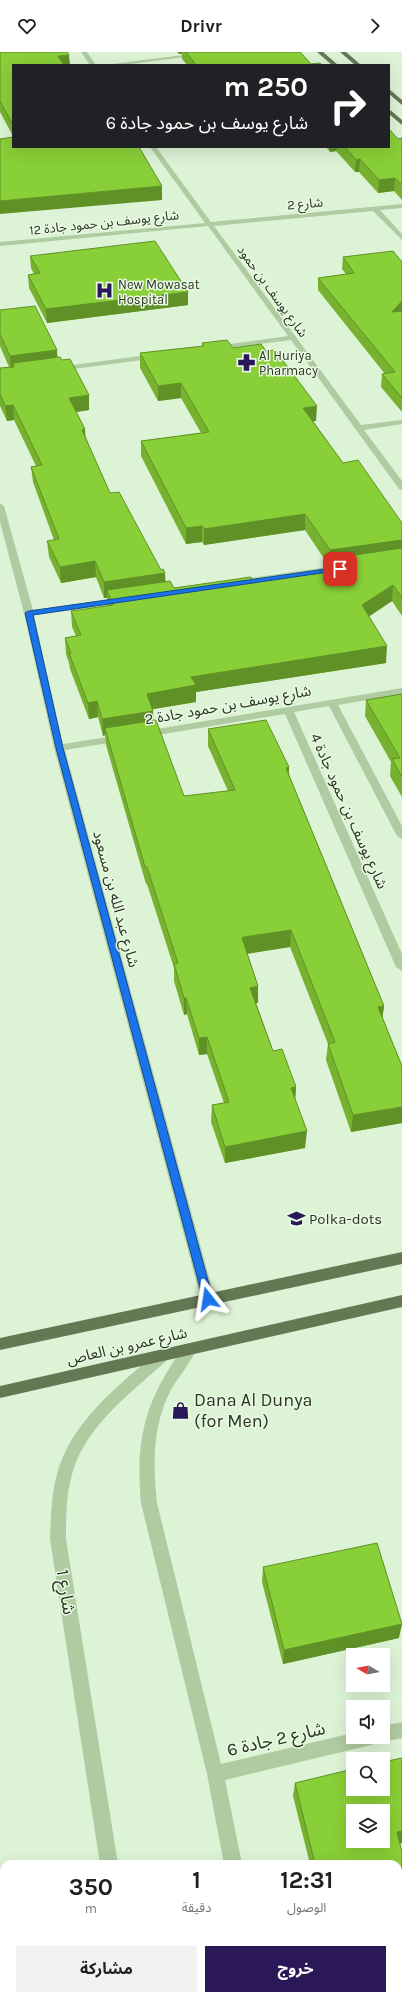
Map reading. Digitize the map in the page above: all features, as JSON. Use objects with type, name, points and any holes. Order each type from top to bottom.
[{"type":"main road","points":[[320,52],[334,64]]},
{"type":"main road","points":[[343,52],[357,64]]},
{"type":"main road","points":[[390,92],[402,103]]},
{"type":"main road","points":[[390,112],[402,123]]},
{"type":"main road","name":"شارع عمرو بن العاص","points":[[0,1344],[402,1258]]},
{"type":"main road","name":"شارع عمرو بن العاص","points":[[0,1392],[402,1301]]},
{"type":"street","points":[[84,52],[92,64]]},
{"type":"street","points":[[117,64],[222,52]]},
{"type":"street","name":"شارع يوسف بن حمود","points":[[154,148],[402,487]]},
{"type":"street","name":"شارع 2","points":[[209,224],[402,206]]},
{"type":"street","points":[[375,209],[402,238]]},
{"type":"street","name":"شارع يوسف بن حمود جادة 12","points":[[0,244],[209,224]]},
{"type":"street","points":[[206,350],[293,338]]},
{"type":"street","points":[[47,370],[167,355]]},
{"type":"street","points":[[359,428],[402,422]]},
{"type":"street","name":"شارع عبد الله بن مسعود","points":[[0,506],[29,613],[60,748],[208,1299]]},
{"type":"street","points":[[231,584],[355,566]]},
{"type":"street","points":[[29,613],[130,599]]},
{"type":"street","name":"شارع يوسف بن حمود جادة 2","points":[[60,748],[402,690]]},
{"type":"street","name":"شارع يوسف بن حمود جادة 4","points":[[332,702],[402,836]]},
{"type":"street","name":"شارع يوسف بن حمود جادة 4","points":[[288,710],[402,967]]},
{"type":"street","points":[[190,1349],[164,1387],[155,1408],[149,1431],[146,1454],[146,1478],[149,1503],[215,1774],[232,1860]]},
{"type":"street","name":"شارع 1","points":[[108,1860],[58,1539],[57,1510],[61,1482],[71,1455],[85,1430],[103,1408],[162,1356]]},
{"type":"street","points":[[390,1733],[402,1730]]},
{"type":"street","name":"شارع 2 جادة 6","points":[[215,1774],[346,1743]]},
{"type":"building","points":[[0,52],[67,52],[69,55],[58,56],[63,64],[12,64],[12,123],[0,101]]},
{"type":"building","points":[[186,52],[300,52],[311,64],[195,64]]},
{"type":"building","points":[[390,130],[398,139],[402,138],[402,185],[395,178],[379,180],[360,159],[356,160],[346,148],[390,148]]},
{"type":"building","points":[[12,137],[12,148],[140,148],[162,186],[0,201],[0,139]]},
{"type":"building","name":"New Mowasat Hospital","points":[[155,241],[188,292],[46,309],[28,275],[40,273],[30,256]]},
{"type":"building","points":[[393,251],[402,262],[402,301],[392,312],[402,311],[402,398],[382,374],[395,372],[318,278],[354,273],[343,257]]},
{"type":"building","points":[[35,306],[57,350],[10,356],[0,334],[0,310]]},
{"type":"building","points":[[227,340],[233,348],[261,344],[266,351],[275,350],[317,406],[303,408],[343,463],[358,460],[402,523],[402,540],[330,550],[305,514],[204,529],[202,526],[186,528],[141,441],[209,432],[181,383],[158,386],[140,353],[204,346],[202,343]]},
{"type":"building","points":[[60,357],[62,360],[70,359],[89,395],[69,398],[85,429],[82,430],[110,493],[119,492],[161,570],[163,569],[165,573],[104,582],[95,561],[60,567],[47,541],[59,539],[31,467],[42,465],[13,405],[5,406],[0,394],[0,368],[14,367],[13,363]]},
{"type":"building","points":[[402,548],[402,598],[393,585],[362,605],[387,646],[191,677],[196,685],[147,694],[153,711],[102,719],[97,701],[88,703],[69,653],[71,653],[65,638],[81,635],[71,611],[113,605],[107,590],[170,581],[174,588],[251,577],[254,582],[343,570],[335,558]]},
{"type":"building","points":[[402,694],[402,777],[392,759],[400,758],[366,700]]},
{"type":"building","points":[[156,720],[184,796],[235,790],[208,729],[266,720],[289,767],[286,768],[384,1006],[378,1007],[402,1066],[402,1107],[353,1115],[328,1044],[335,1042],[291,930],[244,937],[242,938],[258,986],[250,988],[273,1051],[282,1049],[296,1087],[291,1088],[307,1131],[225,1147],[212,1105],[229,1102],[207,1037],[199,1038],[186,998],[184,998],[174,964],[178,963],[147,867],[145,867],[105,728]]},
{"type":"building","points":[[377,1543],[402,1624],[284,1650],[263,1567]]},
{"type":"building","points":[[402,1758],[402,1831],[397,1832],[402,1852],[402,1860],[314,1860],[295,1783],[346,1771],[346,1796],[390,1796],[390,1761]]},
{"type":"place","name":"New Mowasat Hospital","points":[[105,291]]},
{"type":"place","name":"Al Huriya Pharmacy","points":[[246,362]]},
{"type":"place","name":"Polka-dots","points":[[296,1219]]},
{"type":"place","name":"Dana Al Dunya (for Men)","points":[[181,1410]]},
{"type":"route","points":[[208,1299],[60,748],[29,613],[340,569]]}]
